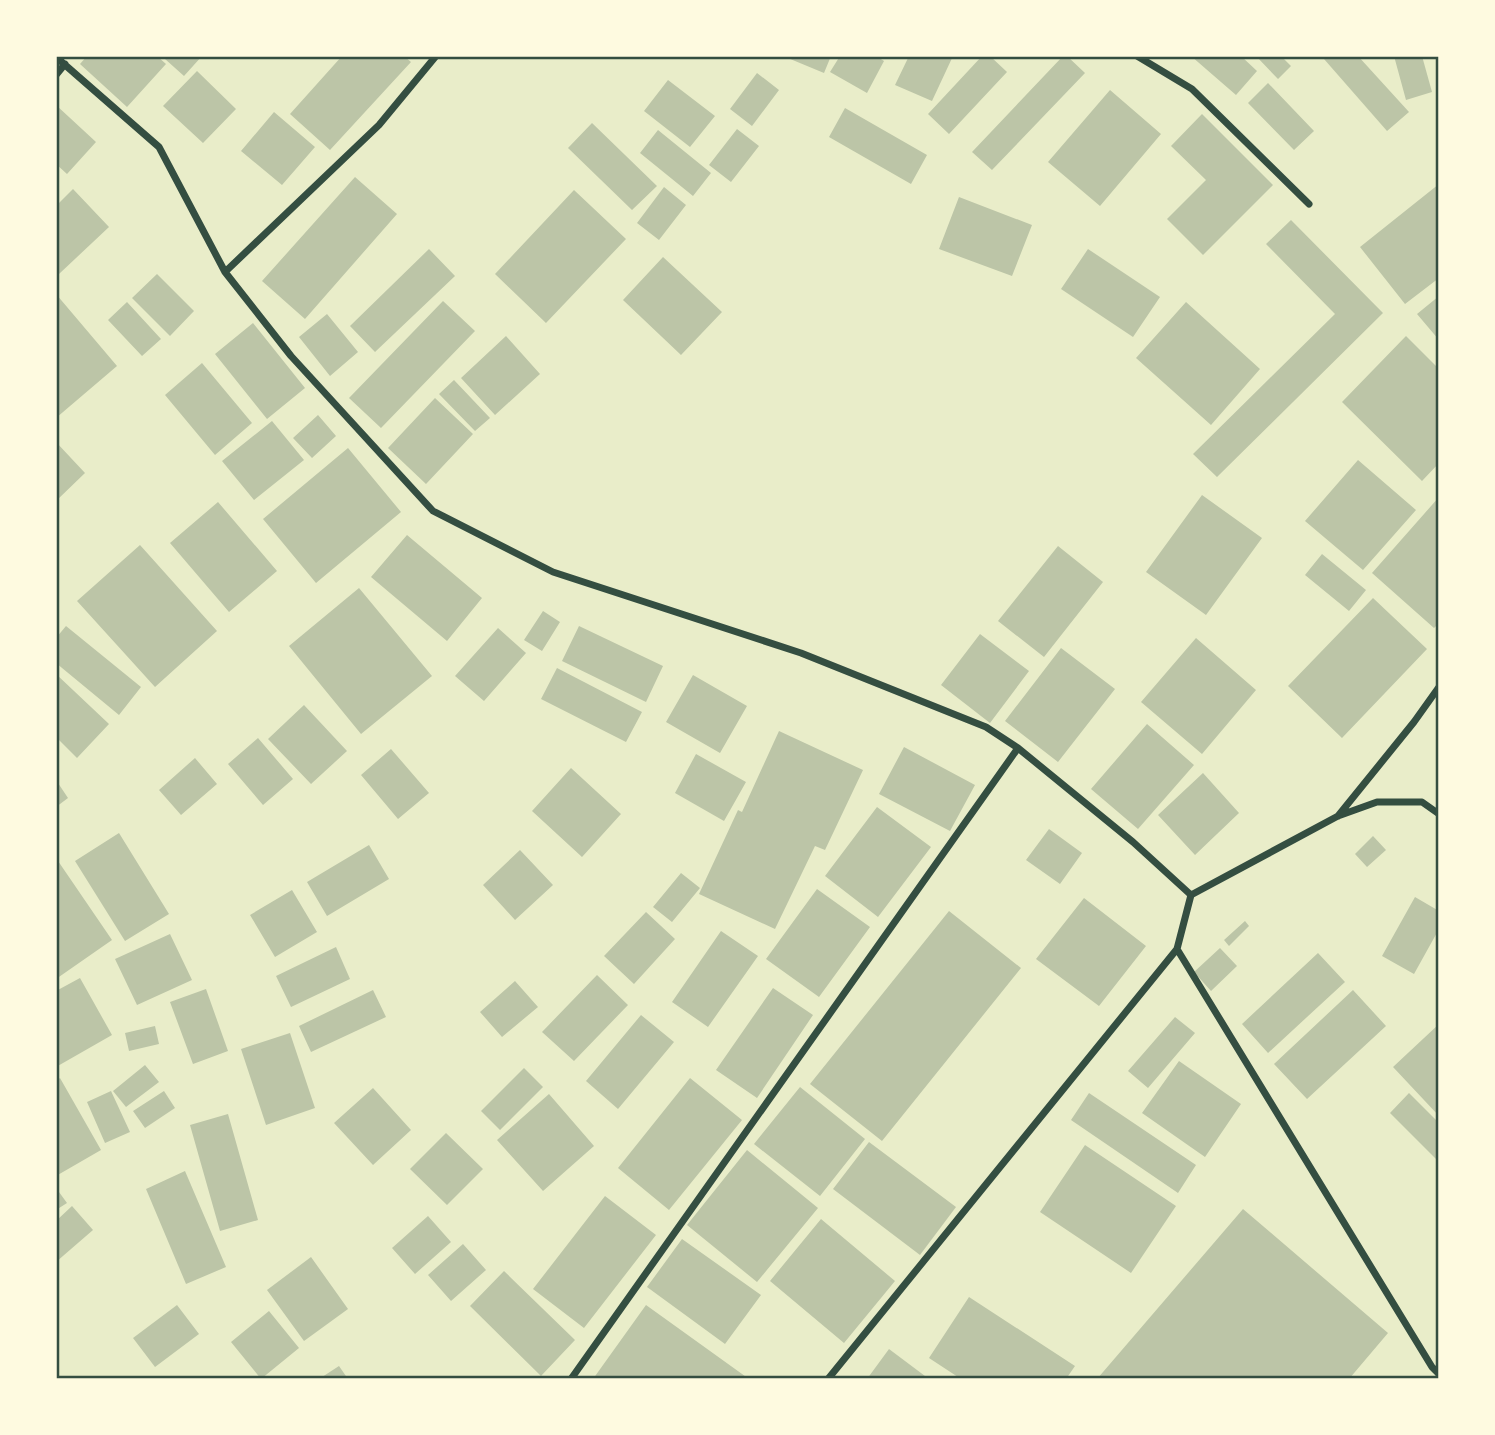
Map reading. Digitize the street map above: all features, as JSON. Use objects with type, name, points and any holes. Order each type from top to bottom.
[{"type":"street","points":[[225,272],[379,125],[436,56]]},
{"type":"street","points":[[1137,56],[1192,89],[1309,204]]},
{"type":"street","points":[[56,57],[159,147],[225,272],[291,356],[433,511],[553,572],[801,653],[986,727],[1018,748],[1133,842],[1191,895]]},
{"type":"street","points":[[56,75],[65,64]]},
{"type":"street","points":[[1338,816],[1439,687]]},
{"type":"street","points":[[571,1379],[1018,748]]},
{"type":"street","points":[[828,1379],[1177,949],[1191,895],[1338,816],[1377,802],[1422,802],[1439,814]]},
{"type":"street","points":[[1177,949],[1424,1355],[1439,1374]]},
{"type":"building","points":[[87,56],[157,56],[166,64],[127,107],[80,64]]},
{"type":"building","points":[[168,56],[202,56],[184,76],[165,59]]},
{"type":"building","points":[[342,56],[404,56],[411,62],[330,150],[290,114]]},
{"type":"building","points":[[783,56],[831,56],[824,73]]},
{"type":"building","points":[[840,56],[876,56],[884,61],[867,93],[830,72]]},
{"type":"building","points":[[909,56],[953,56],[932,101],[895,85]]},
{"type":"building","points":[[982,56],[990,56],[1007,72],[949,134],[928,114]]},
{"type":"building","points":[[1063,56],[1067,56],[1085,73],[992,170],[972,152]]},
{"type":"building","points":[[1191,56],[1241,56],[1257,71],[1236,95]]},
{"type":"building","points":[[1256,56],[1281,56],[1291,66],[1278,79]]},
{"type":"building","points":[[1328,56],[1358,56],[1409,112],[1387,131],[1324,59]]},
{"type":"building","points":[[1394,56],[1422,56],[1432,92],[1406,100]]},
{"type":"building","points":[[197,71],[236,109],[203,143],[163,106]]},
{"type":"building","points":[[757,73],[779,90],[752,126],[730,109]]},
{"type":"building","points":[[668,80],[715,116],[690,147],[644,111]]},
{"type":"building","points":[[1268,83],[1314,131],[1294,150],[1248,103]]},
{"type":"building","points":[[1110,90],[1161,134],[1100,206],[1048,162]]},
{"type":"building","points":[[56,105],[96,142],[67,174],[56,164]]},
{"type":"building","points":[[845,108],[927,155],[911,184],[829,137]]},
{"type":"building","points":[[274,112],[315,147],[282,185],[241,151]]},
{"type":"building","points":[[1202,114],[1273,185],[1203,255],[1167,219],[1206,180],[1171,146]]},
{"type":"building","points":[[592,123],[657,186],[632,210],[568,148]]},
{"type":"building","points":[[737,129],[759,146],[731,182],[709,165]]},
{"type":"building","points":[[658,130],[711,173],[693,196],[640,153]]},
{"type":"building","points":[[355,177],[397,214],[305,319],[262,281]]},
{"type":"building","points":[[1439,184],[1439,278],[1405,304],[1360,247]]},
{"type":"building","points":[[664,187],[686,205],[659,240],[637,223]]},
{"type":"building","points":[[73,189],[109,227],[59,274],[56,271],[56,206]]},
{"type":"building","points":[[574,190],[626,239],[546,323],[495,274]]},
{"type":"building","points":[[959,197],[1032,225],[1012,276],[939,249]]},
{"type":"building","points":[[1291,220],[1383,313],[1217,477],[1193,454],[1335,314],[1266,244]]},
{"type":"building","points":[[429,249],[455,276],[375,352],[350,326]]},
{"type":"building","points":[[1088,249],[1160,297],[1133,337],[1061,289]]},
{"type":"building","points":[[663,257],[722,312],[681,355],[623,300]]},
{"type":"building","points":[[157,274],[194,311],[170,336],[132,298]]},
{"type":"building","points":[[56,294],[117,366],[56,418]]},
{"type":"building","points":[[1439,296],[1439,340],[1417,314]]},
{"type":"building","points":[[443,301],[475,331],[381,428],[349,398]]},
{"type":"building","points":[[127,302],[161,339],[142,356],[108,320]]},
{"type":"building","points":[[1186,302],[1260,369],[1211,425],[1136,358]]},
{"type":"building","points":[[327,314],[358,352],[330,376],[299,337]]},
{"type":"building","points":[[253,323],[305,388],[267,419],[215,354]]},
{"type":"building","points":[[506,336],[540,374],[495,415],[461,378]]},
{"type":"building","points":[[1406,336],[1439,369],[1439,463],[1422,481],[1342,402]]},
{"type":"building","points":[[202,363],[252,423],[215,455],[165,395]]},
{"type":"building","points":[[454,380],[490,418],[475,431],[439,394]]},
{"type":"building","points":[[435,398],[473,434],[426,484],[388,448]]},
{"type":"building","points":[[318,415],[336,436],[312,458],[293,438]]},
{"type":"building","points":[[272,421],[304,460],[254,500],[222,461]]},
{"type":"building","points":[[56,442],[85,473],[56,501]]},
{"type":"building","points":[[348,448],[401,512],[316,583],[263,519]]},
{"type":"building","points":[[1358,460],[1416,510],[1363,570],[1305,521]]},
{"type":"building","points":[[1202,495],[1262,538],[1206,615],[1146,572]]},
{"type":"building","points":[[1439,497],[1439,623],[1434,628],[1372,573]]},
{"type":"building","points":[[218,502],[277,571],[229,612],[170,543]]},
{"type":"building","points":[[407,535],[482,598],[447,641],[371,577]]},
{"type":"building","points":[[140,545],[217,631],[155,687],[77,601]]},
{"type":"building","points":[[1058,546],[1103,582],[1044,657],[998,621]]},
{"type":"building","points":[[1322,554],[1366,590],[1349,611],[1305,575]]},
{"type":"building","points":[[359,588],[432,676],[361,734],[289,646]]},
{"type":"building","points":[[1373,598],[1427,649],[1342,738],[1288,686]]},
{"type":"building","points":[[543,611],[560,622],[542,651],[524,640]]},
{"type":"building","points":[[66,626],[141,687],[119,715],[56,663],[56,638]]},
{"type":"building","points":[[579,626],[663,666],[646,702],[562,661]]},
{"type":"building","points":[[498,628],[526,653],[484,701],[455,676]]},
{"type":"building","points":[[980,634],[1029,671],[990,723],[941,685]]},
{"type":"building","points":[[1196,638],[1256,690],[1202,754],[1141,702]]},
{"type":"building","points":[[1061,648],[1115,689],[1058,762],[1005,721]]},
{"type":"building","points":[[557,668],[642,712],[626,742],[541,699]]},
{"type":"building","points":[[56,674],[109,724],[77,758],[56,737]]},
{"type":"building","points":[[693,675],[747,706],[720,753],[666,722]]},
{"type":"building","points":[[304,705],[347,751],[311,784],[268,739]]},
{"type":"building","points":[[1147,724],[1194,765],[1138,829],[1091,789]]},
{"type":"building","points":[[779,731],[863,770],[825,850],[815,846],[775,929],[699,894],[738,810],[742,812]]},
{"type":"building","points":[[258,738],[293,779],[263,805],[228,764]]},
{"type":"building","points":[[904,747],[975,785],[950,831],[879,794]]},
{"type":"building","points":[[391,749],[429,793],[398,819],[361,775]]},
{"type":"building","points":[[696,754],[746,782],[724,821],[675,793]]},
{"type":"building","points":[[195,758],[217,784],[181,815],[159,790]]},
{"type":"building","points":[[571,768],[621,814],[582,857],[532,811]]},
{"type":"building","points":[[1203,773],[1239,813],[1195,855],[1158,815]]},
{"type":"building","points":[[56,780],[68,798],[56,807]]},
{"type":"building","points":[[877,807],[931,847],[878,917],[825,876]]},
{"type":"building","points":[[1049,829],[1082,853],[1060,884],[1026,860]]},
{"type":"building","points":[[119,833],[169,914],[125,941],[75,861]]},
{"type":"building","points":[[1373,836],[1386,850],[1367,867],[1355,854]]},
{"type":"building","points":[[369,845],[389,879],[327,916],[307,882]]},
{"type":"building","points":[[520,850],[553,885],[515,920],[483,885]]},
{"type":"building","points":[[56,858],[112,940],[56,979]]},
{"type":"building","points":[[681,873],[700,888],[672,922],[653,907]]},
{"type":"building","points":[[817,889],[870,927],[819,997],[766,959]]},
{"type":"building","points":[[292,890],[317,932],[275,957],[250,915]]},
{"type":"building","points":[[1415,897],[1439,911],[1439,929],[1414,974],[1382,956]]},
{"type":"building","points":[[1084,898],[1146,946],[1099,1006],[1036,959]]},
{"type":"building","points":[[949,911],[1021,968],[882,1141],[810,1084]]},
{"type":"building","points":[[646,912],[675,939],[634,984],[604,956]]},
{"type":"building","points":[[1245,921],[1249,926],[1229,946],[1224,940]]},
{"type":"building","points":[[721,931],[758,956],[708,1027],[672,1002]]},
{"type":"building","points":[[170,934],[192,980],[137,1005],[115,959]]},
{"type":"building","points":[[336,947],[350,979],[291,1007],[276,976]]},
{"type":"building","points":[[1220,948],[1237,966],[1211,991],[1194,972]]},
{"type":"building","points":[[1318,953],[1345,982],[1268,1053],[1242,1024]]},
{"type":"building","points":[[597,975],[628,1005],[574,1061],[542,1032]]},
{"type":"building","points":[[80,978],[112,1035],[56,1067],[56,991]]},
{"type":"building","points":[[515,981],[538,1007],[502,1037],[480,1012]]},
{"type":"building","points":[[773,988],[813,1015],[757,1098],[716,1070]]},
{"type":"building","points":[[206,989],[228,1051],[193,1064],[170,1002]]},
{"type":"building","points":[[373,990],[386,1017],[311,1052],[299,1026]]},
{"type":"building","points":[[1353,990],[1386,1026],[1307,1099],[1274,1064]]},
{"type":"building","points":[[641,1015],[674,1042],[618,1109],[586,1081]]},
{"type":"building","points":[[1175,1017],[1195,1033],[1148,1088],[1128,1071]]},
{"type":"building","points":[[1439,1024],[1439,1116],[1393,1067]]},
{"type":"building","points":[[155,1026],[159,1044],[129,1051],[125,1033]]},
{"type":"building","points":[[290,1033],[315,1108],[266,1125],[241,1049]]},
{"type":"building","points":[[1179,1061],[1241,1104],[1205,1157],[1142,1113]]},
{"type":"building","points":[[145,1065],[159,1082],[126,1107],[113,1091]]},
{"type":"building","points":[[524,1068],[543,1087],[500,1130],[481,1111]]},
{"type":"building","points":[[60,1078],[101,1150],[56,1176],[56,1081]]},
{"type":"building","points":[[690,1078],[742,1120],[669,1210],[618,1168]]},
{"type":"building","points":[[800,1087],[865,1139],[820,1196],[754,1144]]},
{"type":"building","points":[[373,1088],[411,1130],[373,1165],[334,1123]]},
{"type":"building","points":[[111,1091],[130,1132],[105,1143],[87,1102]]},
{"type":"building","points":[[164,1091],[175,1108],[145,1128],[133,1111]]},
{"type":"building","points":[[1089,1093],[1196,1165],[1178,1193],[1071,1120]]},
{"type":"building","points":[[1409,1093],[1439,1123],[1439,1162],[1390,1113]]},
{"type":"building","points":[[549,1094],[594,1146],[543,1191],[497,1140]]},
{"type":"building","points":[[228,1114],[258,1220],[220,1231],[190,1125]]},
{"type":"building","points":[[446,1133],[483,1169],[447,1205],[410,1169]]},
{"type":"building","points":[[869,1142],[956,1207],[920,1255],[833,1189]]},
{"type":"building","points":[[1085,1145],[1176,1206],[1131,1273],[1040,1212]]},
{"type":"building","points":[[747,1150],[818,1208],[757,1282],[687,1225]]},
{"type":"building","points":[[185,1171],[226,1267],[186,1284],[146,1189]]},
{"type":"building","points":[[59,1192],[67,1203],[56,1210],[56,1194]]},
{"type":"building","points":[[605,1196],[656,1235],[584,1328],[533,1289]]},
{"type":"building","points":[[72,1206],[93,1230],[56,1262],[56,1221]]},
{"type":"building","points":[[1243,1209],[1388,1333],[1349,1379],[1097,1379]]},
{"type":"building","points":[[428,1216],[451,1242],[415,1274],[392,1248]]},
{"type":"building","points":[[821,1219],[895,1281],[844,1343],[770,1281]]},
{"type":"building","points":[[682,1239],[761,1295],[725,1344],[647,1287]]},
{"type":"building","points":[[463,1244],[486,1270],[451,1301],[428,1275]]},
{"type":"building","points":[[311,1257],[348,1309],[304,1341],[267,1290]]},
{"type":"building","points":[[504,1271],[575,1340],[541,1376],[470,1306]]},
{"type":"building","points":[[969,1297],[1075,1366],[1066,1379],[961,1379],[929,1358]]},
{"type":"building","points":[[177,1305],[199,1334],[155,1367],[133,1338]]},
{"type":"building","points":[[646,1305],[749,1379],[593,1379]]},
{"type":"building","points":[[269,1311],[299,1348],[261,1379],[231,1342]]},
{"type":"building","points":[[889,1349],[929,1379],[867,1379]]},
{"type":"building","points":[[339,1366],[348,1379],[319,1379]]}]
